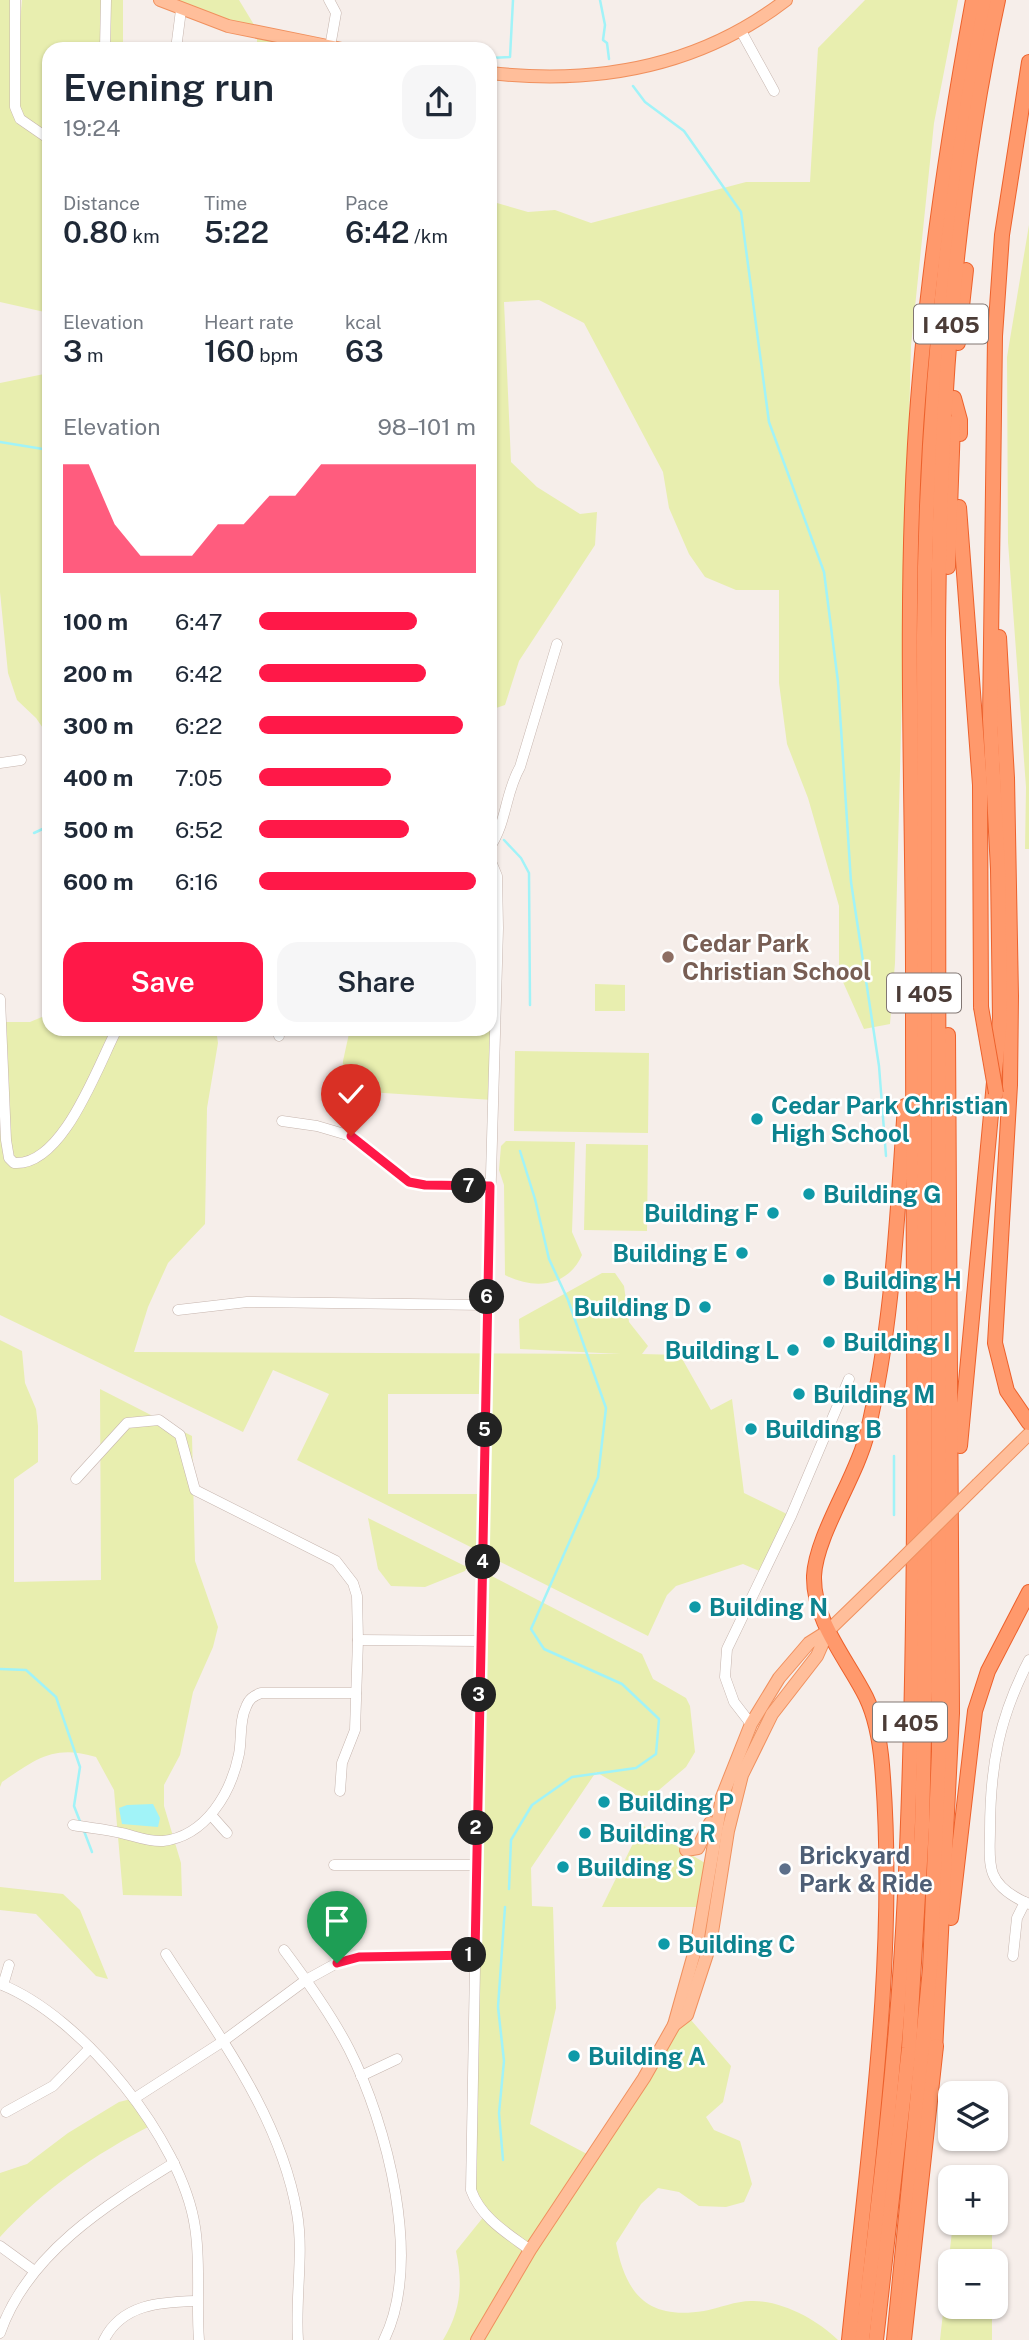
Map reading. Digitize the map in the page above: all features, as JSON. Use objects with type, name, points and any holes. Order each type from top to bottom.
[{"type":"highway","name":"I 405","points":[[862,2340],[888,2099],[905,1897],[910,1755],[913,983],[911,715],[915,449],[933,250],[948,135],[973,0]]},
{"type":"highway","name":"I 405","points":[[876,2340],[901,2124],[914,1976],[924,1748],[923,635],[928,464],[940,298],[950,217],[986,0]]},
{"type":"highway","name":"I 405","points":[[894,2340],[930,1968],[939,1751],[938,632],[941,468],[947,363],[961,225],[976,114],[998,0]]},
{"type":"highway","name":"I 405","points":[[904,2340],[935,2052],[952,1713],[946,716],[954,398],[982,134],[1006,0]]},
{"type":"highway","points":[[952,1573],[964,1394],[1000,1018],[998,869],[990,707],[996,323],[1003,235],[1029,62]]},
{"type":"highway","points":[[954,398],[960,420],[959,527],[980,785],[981,1007],[999,1111],[1003,1169]]},
{"type":"highway","points":[[993,555],[1009,815],[1010,1055],[994,1321],[996,1358],[1007,1391],[1029,1423]]},
{"type":"highway","points":[[849,2340],[881,2034],[886,1823],[876,1727],[868,1701],[828,1632],[818,1600],[815,1567],[866,1438],[885,1353],[913,983]]},
{"type":"highway","points":[[935,2052],[975,1711],[988,1671],[1029,1592]]},
{"type":"highway","points":[[888,2099],[901,2124]]},
{"type":"main road","points":[[160,0],[228,26],[307,42]]},
{"type":"main road","points":[[497,74],[543,78],[619,72],[684,56],[741,31],[786,0]]},
{"type":"main road","points":[[687,1850],[698,1848],[751,1724],[779,1678],[810,1643],[828,1632],[1029,1434]]},
{"type":"main road","points":[[674,2025],[687,2015],[703,1972],[734,1801],[761,1731],[787,1690],[817,1656],[828,1632]]},
{"type":"main road","points":[[719,1881],[715,1870],[723,1821],[722,1797]]},
{"type":"main road","points":[[700,1930],[722,1797]]},
{"type":"main road","points":[[477,2340],[530,2250],[644,2078],[674,2025],[712,1890],[719,1881]]},
{"type":"street","points":[[15,0],[15,107],[20,119],[42,135]]},
{"type":"street","points":[[105,42],[106,0]]},
{"type":"street","points":[[329,0],[335,13],[336,42]]},
{"type":"street","points":[[177,42],[181,10]]},
{"type":"street","points":[[741,31],[774,91]]},
{"type":"street","points":[[497,837],[501,831],[512,780],[520,767],[557,644]]},
{"type":"street","points":[[0,763],[21,760]]},
{"type":"street","points":[[0,999],[6,1140],[9,1158],[14,1163],[34,1160],[68,1127],[114,1036]]},
{"type":"street","points":[[492,1036],[471,2190],[476,2203],[489,2219],[530,2250]]},
{"type":"street","points":[[282,1121],[317,1126],[351,1136],[409,1182],[425,1185],[490,1186]]},
{"type":"street","points":[[178,1310],[247,1302],[487,1305]]},
{"type":"street","points":[[751,1724],[734,1702],[725,1677],[727,1649],[791,1516],[849,1379]]},
{"type":"street","points":[[76,1479],[127,1423],[159,1420],[171,1426],[180,1436],[195,1490],[336,1561],[345,1570],[357,1596],[358,1640],[355,1730],[342,1763],[340,1791]]},
{"type":"street","points":[[358,1640],[480,1642]]},
{"type":"street","points":[[1013,1956],[1017,1918],[1027,1903],[999,1886],[992,1872],[990,1825],[993,1760],[1007,1705],[1029,1660]]},
{"type":"street","points":[[73,1825],[119,1832],[145,1840],[163,1840],[183,1835],[211,1815],[230,1785],[239,1754],[244,1711],[252,1697],[261,1693],[356,1693]]},
{"type":"street","points":[[211,1815],[227,1833]]},
{"type":"street","points":[[334,1865],[475,1865]]},
{"type":"street","points":[[284,1950],[337,2027],[361,2076],[385,2152],[398,2211],[399,2273],[394,2319],[384,2340]]},
{"type":"street","points":[[166,1954],[258,2100],[275,2134],[286,2170],[299,2232],[298,2340]]},
{"type":"street","points":[[135,2098],[222,2042],[306,1980],[337,1963],[359,1957],[475,1955]]},
{"type":"street","points":[[9,1965],[1,1984],[37,2004],[90,2048],[135,2098],[174,2163],[195,2227],[199,2340]]},
{"type":"street","points":[[6,2112],[52,2086],[90,2048]]},
{"type":"street","points":[[361,2076],[397,2059]]},
{"type":"street","points":[[0,2333],[5,2317],[33,2270],[108,2204],[174,2163]]},
{"type":"street","points":[[0,2246],[33,2270]]},
{"type":"street","points":[[104,2340],[125,2316],[143,2306],[161,2302],[196,2301]]},
{"type":"green space","points":[[0,0],[15,0],[15,79],[22,0],[123,0],[123,42],[42,42],[42,311],[0,302]]},
{"type":"green space","points":[[160,0],[239,0],[259,33]]},
{"type":"green space","points":[[865,0],[958,0],[934,123],[911,346],[895,963],[890,1024],[864,1029],[839,973],[839,906],[808,798],[787,744],[779,683],[779,590],[736,590],[705,577],[689,554],[669,508],[663,472],[584,323],[539,300],[504,302],[511,462],[537,487],[580,514],[597,512],[595,545],[519,661],[505,705],[497,708],[497,203],[528,212],[555,210],[591,223],[746,182],[810,182],[818,48]]},
{"type":"green space","points":[[257,34],[304,42],[257,42]]},
{"type":"green space","points":[[1029,225],[1029,849],[1025,849],[1026,787],[1008,542],[1007,357]]},
{"type":"green space","points":[[42,374],[42,727],[17,700],[8,673],[0,592],[0,383]]},
{"type":"green space","points":[[595,984],[625,985],[625,1011],[595,1011]]},
{"type":"green space","points":[[42,1017],[42,1036],[217,1036],[207,1108],[205,1224],[168,1263],[148,1307],[134,1352],[621,1354],[520,1349],[519,1319],[602,1273],[615,1273],[624,1286],[629,1322],[648,1346],[642,1354],[680,1355],[711,1410],[732,1399],[744,1493],[791,1516],[764,1573],[743,1564],[676,1586],[667,1595],[648,1636],[297,1460],[329,1394],[273,1370],[243,1432],[0,1315],[0,1022],[30,1022]],"holes":[[[388,1394],[485,1394],[483,1494],[388,1494]]]},
{"type":"green space","points":[[348,1036],[495,1036],[493,1100],[368,1092],[341,1099],[343,1061]]},
{"type":"green space","points":[[515,1051],[649,1053],[648,1133],[514,1131]]},
{"type":"green space","points":[[506,1141],[575,1142],[572,1232],[582,1255],[568,1274],[549,1283],[527,1283],[505,1275],[504,1185],[499,1170],[501,1146]]},
{"type":"green space","points":[[586,1144],[648,1145],[647,1231],[584,1230]]},
{"type":"green space","points":[[0,1340],[22,1351],[25,1383],[36,1409],[38,1426],[38,1462],[14,1479],[14,1582],[101,1580],[100,1389],[192,1436],[195,1561],[218,1627],[213,1647],[193,1692],[180,1755],[164,1785],[164,1806],[181,1863],[182,1896],[123,1895],[114,1790],[96,1757],[68,1752],[46,1756],[2,1782],[0,1787]]},
{"type":"green space","points":[[368,1518],[467,1567],[465,1571],[425,1587],[391,1586],[378,1569]]},
{"type":"green space","points":[[482,1571],[642,1654],[653,1679],[686,1698],[690,1706],[695,1752],[686,1767],[646,1801],[596,1772],[531,1868],[532,1906],[553,1907],[556,2008],[530,2124],[587,2154],[684,2012],[731,2066],[723,2102],[706,2117],[714,2130],[740,2141],[752,2184],[744,2202],[726,2207],[699,2206],[679,2192],[658,2188],[641,2204],[616,2243],[626,2277],[633,2290],[654,2307],[685,2313],[739,2302],[763,2302],[798,2313],[820,2325],[838,2340],[443,2340],[454,2318],[459,2297],[456,2251],[485,2215],[471,2190]]},
{"type":"green space","points":[[642,1825],[705,1863],[697,1907],[602,1907]]},
{"type":"green space","points":[[0,1887],[63,1894],[80,1910],[108,1979],[96,1976],[36,1914],[0,1910]]},
{"type":"green space","points":[[135,2098],[152,2125],[71,2174],[34,2204],[0,2237],[0,2173],[27,2164],[68,2133],[119,2102]]},
{"type":"green space","points":[[952,2235],[992,2235],[992,2249],[950,2249]]},
{"type":"green space","points":[[942,2319],[992,2319],[992,2340],[940,2340]]},
{"type":"water","points":[[153,1804],[160,1818],[158,1827],[122,1824],[119,1808]]},
{"type":"waterway","points":[[497,58],[510,57],[513,0]]},
{"type":"waterway","points":[[600,0],[605,25],[603,40],[607,43],[609,59]]},
{"type":"waterway","points":[[633,86],[645,102],[684,131],[741,212],[769,422],[824,572],[838,682],[851,882],[879,1066],[886,1156]]},
{"type":"waterway","points":[[0,442],[42,449]]},
{"type":"waterway","points":[[34,833],[42,829]]},
{"type":"waterway","points":[[504,840],[521,858],[529,873],[530,1005]]},
{"type":"waterway","points":[[509,1889],[511,1840],[532,1805],[572,1777],[636,1768],[656,1754],[659,1719],[622,1684],[544,1649],[531,1629],[598,1477],[606,1408],[568,1300],[549,1259],[520,1151]]},
{"type":"waterway","points":[[894,1456],[894,1515]]},
{"type":"waterway","points":[[0,1669],[26,1670],[56,1697],[80,1767],[74,1806],[81,1824]]},
{"type":"waterway","points":[[84,1831],[92,1852]]},
{"type":"waterway","points":[[503,2160],[499,2113],[504,2061],[498,2007],[505,1907]]},
{"type":"place","name":"Cedar Park Christian School","points":[[668,957]]},
{"type":"place","name":"Cedar Park Christian High School","points":[[757,1119]]},
{"type":"place","name":"Building G","points":[[809,1194]]},
{"type":"place","name":"Building F","points":[[773,1213]]},
{"type":"place","name":"Building E","points":[[742,1253]]},
{"type":"place","name":"Building H","points":[[829,1280]]},
{"type":"place","name":"Building D","points":[[705,1307]]},
{"type":"place","name":"Building I","points":[[829,1342]]},
{"type":"place","name":"Building L","points":[[793,1350]]},
{"type":"place","name":"Building M","points":[[799,1394]]},
{"type":"place","name":"Building B","points":[[751,1429]]},
{"type":"place","name":"Building N","points":[[695,1607]]},
{"type":"place","name":"Building P","points":[[604,1802]]},
{"type":"place","name":"Building R","points":[[585,1833]]},
{"type":"place","name":"Building S","points":[[563,1867]]},
{"type":"place","name":"Brickyard Park & Ride","points":[[785,1869]]},
{"type":"place","name":"Building C","points":[[664,1944]]},
{"type":"place","name":"Building A","points":[[574,2056]]},
{"type":"route","points":[[337,1963],[359,1957],[475,1955],[490,1186],[425,1185],[409,1182],[351,1136]]}]
